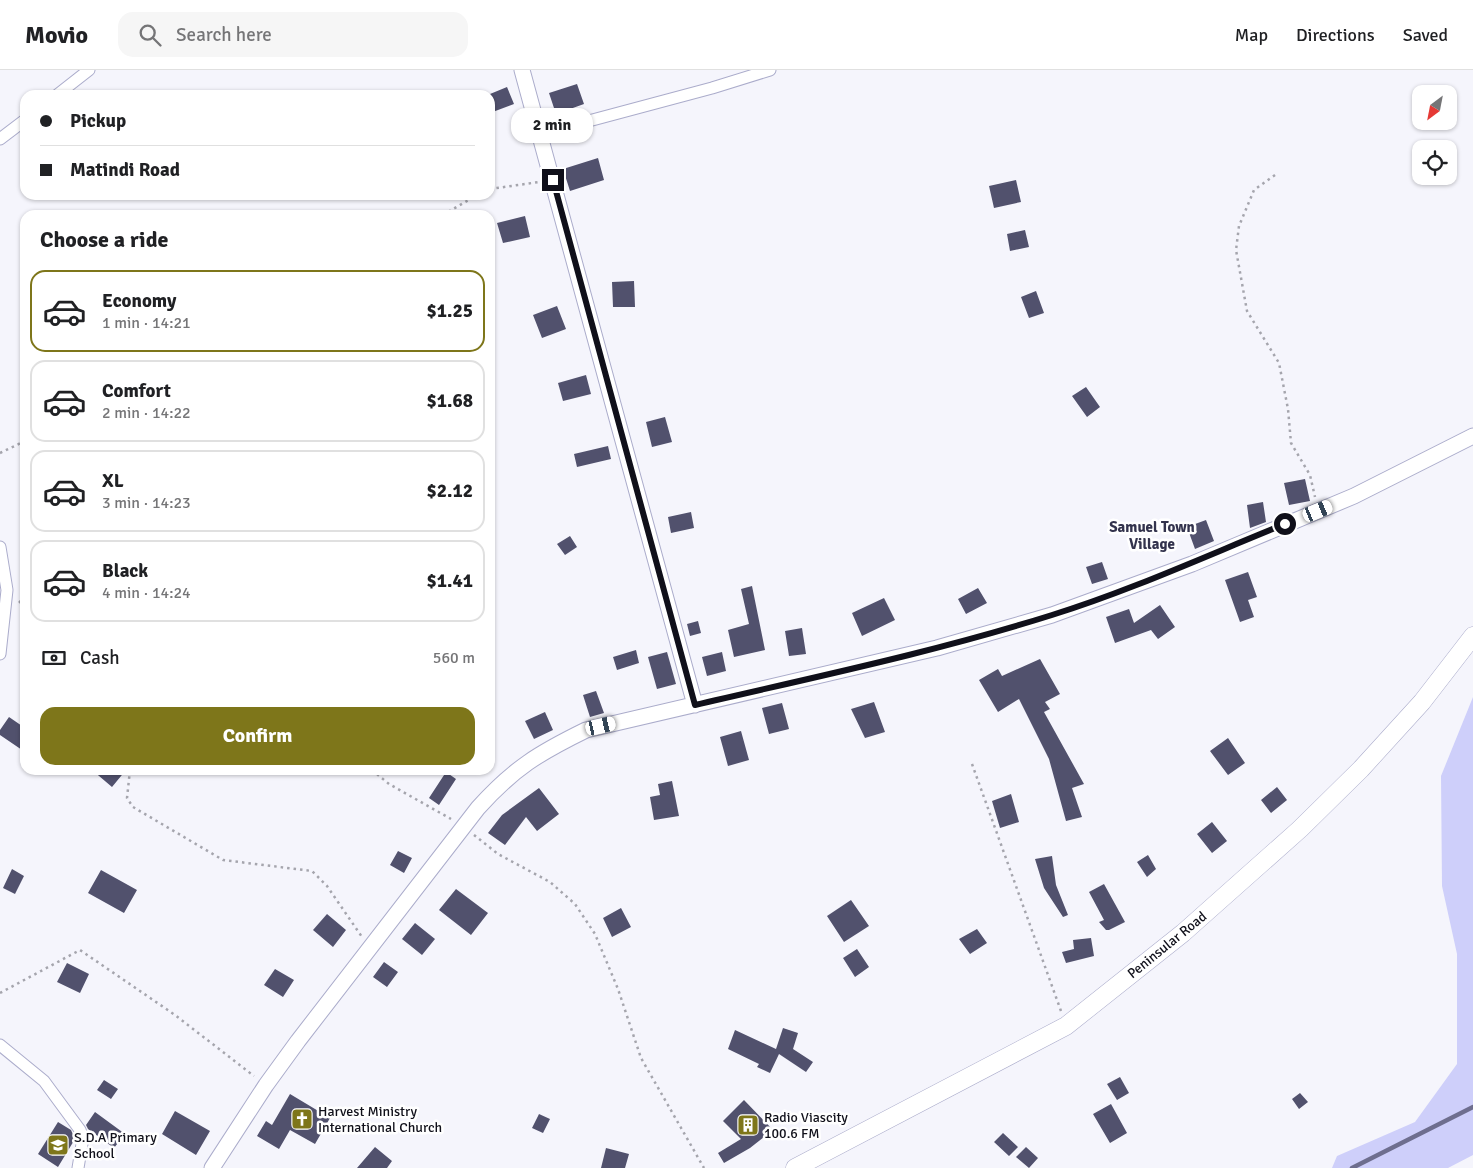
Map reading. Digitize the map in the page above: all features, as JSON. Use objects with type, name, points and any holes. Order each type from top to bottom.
[{"type":"main road","name":"Peninsular Road","points":[[801,1167],[1066,1026],[1183,933],[1300,829],[1361,769],[1416,708],[1473,636]]},
{"type":"street","points":[[63,90],[89,70]]},
{"type":"street","points":[[522,70],[695,705]]},
{"type":"street","points":[[540,134],[712,88],[770,70]]},
{"type":"street","points":[[0,139],[20,124]]},
{"type":"street","points":[[212,1168],[266,1085],[464,826],[502,780],[542,751],[586,730],[937,648],[1052,615],[1192,564],[1354,496],[1473,436]]},
{"type":"street","points":[[0,547],[7,590],[0,654]]},
{"type":"street","points":[[0,1046],[44,1080],[80,1130],[83,1138],[78,1168]]},
{"type":"path","points":[[1275,175],[1254,190],[1239,226],[1236,250],[1247,311],[1279,363],[1288,409],[1291,443],[1310,475],[1318,511]]},
{"type":"path","points":[[495,188],[553,180]]},
{"type":"path","points":[[452,210],[468,200]]},
{"type":"path","points":[[0,453],[20,443]]},
{"type":"path","points":[[972,764],[1066,1026]]},
{"type":"path","points":[[129,775],[127,798],[133,807],[223,860],[312,871],[327,886],[370,948]]},
{"type":"path","points":[[378,775],[389,784],[464,826],[498,854],[550,882],[575,904],[595,934],[618,989],[641,1058],[704,1168]]},
{"type":"path","points":[[0,993],[70,953],[80,950],[175,1015],[266,1085]]},
{"type":"shaded area","points":[[1473,697],[1473,1155],[1448,1168],[1332,1168],[1337,1156],[1415,1122],[1457,1064],[1457,954],[1442,886],[1441,776]]},
{"type":"building","points":[[577,84],[584,104],[556,114],[549,93]]},
{"type":"building","points":[[507,87],[514,104],[495,111],[495,92]]},
{"type":"building","points":[[598,158],[604,180],[570,191],[563,169]]},
{"type":"building","points":[[1016,180],[1021,202],[994,208],[989,186]]},
{"type":"building","points":[[525,216],[530,237],[503,243],[497,223]]},
{"type":"building","points":[[1025,230],[1029,247],[1010,251],[1007,234]]},
{"type":"building","points":[[634,281],[635,307],[613,307],[612,282]]},
{"type":"building","points":[[1036,291],[1044,313],[1029,318],[1021,297]]},
{"type":"building","points":[[557,306],[566,329],[542,338],[533,315]]},
{"type":"building","points":[[586,375],[591,394],[563,401],[558,383]]},
{"type":"building","points":[[1086,387],[1100,407],[1087,417],[1072,396]]},
{"type":"building","points":[[665,417],[672,442],[652,447],[646,422]]},
{"type":"building","points":[[608,446],[611,459],[577,467],[574,454]]},
{"type":"building","points":[[1305,479],[1310,501],[1289,505],[1284,483]]},
{"type":"building","points":[[1263,502],[1266,522],[1250,528],[1247,505]]},
{"type":"building","points":[[691,512],[694,528],[671,533],[668,517]]},
{"type":"building","points":[[1206,520],[1214,541],[1195,549],[1187,527]]},
{"type":"building","points":[[570,536],[577,547],[565,555],[557,544]]},
{"type":"building","points":[[1102,562],[1108,579],[1092,584],[1086,567]]},
{"type":"building","points":[[1248,572],[1257,597],[1248,600],[1254,617],[1240,622],[1225,580]]},
{"type":"building","points":[[752,586],[765,650],[734,657],[728,630],[749,624],[741,589]]},
{"type":"building","points":[[978,588],[987,603],[966,614],[958,599]]},
{"type":"building","points":[[884,598],[895,620],[862,636],[852,613]]},
{"type":"building","points":[[1160,605],[1175,627],[1158,639],[1151,630],[1115,643],[1106,617],[1129,609],[1134,623]]},
{"type":"building","points":[[698,621],[701,633],[690,636],[687,624]]},
{"type":"building","points":[[802,628],[806,654],[789,656],[785,631]]},
{"type":"building","points":[[636,650],[639,663],[617,670],[613,657]]},
{"type":"building","points":[[667,652],[676,684],[657,689],[648,657]]},
{"type":"building","points":[[722,652],[726,671],[707,676],[702,657]]},
{"type":"building","points":[[1040,659],[1060,694],[1045,702],[1050,709],[1044,712],[1084,784],[1072,788],[1082,817],[1066,821],[1049,759],[1019,699],[998,712],[979,680],[998,669],[1002,676]]},
{"type":"building","points":[[596,691],[604,713],[590,717],[583,695]]},
{"type":"building","points":[[874,702],[885,732],[865,738],[851,709]]},
{"type":"building","points":[[782,703],[789,729],[769,734],[762,708]]},
{"type":"building","points":[[545,712],[553,730],[534,739],[525,721]]},
{"type":"building","points":[[9,717],[20,725],[20,749],[0,735],[0,730]]},
{"type":"building","points":[[741,731],[749,760],[728,766],[720,737]]},
{"type":"building","points":[[1228,738],[1245,763],[1228,775],[1210,751]]},
{"type":"building","points":[[98,775],[122,775],[112,787]]},
{"type":"building","points":[[444,775],[450,775],[456,779],[439,805],[429,798]]},
{"type":"building","points":[[672,781],[679,816],[654,820],[650,797],[660,795],[658,784]]},
{"type":"building","points":[[1277,787],[1287,800],[1271,813],[1261,800]]},
{"type":"building","points":[[539,788],[559,814],[537,831],[526,817],[505,845],[488,833],[502,815]]},
{"type":"building","points":[[1011,794],[1019,822],[1000,828],[992,801]]},
{"type":"building","points":[[1212,822],[1227,841],[1212,853],[1197,834]]},
{"type":"building","points":[[398,851],[412,858],[404,873],[390,865]]},
{"type":"building","points":[[1148,855],[1156,869],[1147,877],[1137,862]]},
{"type":"building","points":[[1052,856],[1056,885],[1068,915],[1063,917],[1044,888],[1035,859]]},
{"type":"building","points":[[12,869],[24,876],[15,894],[3,888]]},
{"type":"building","points":[[101,870],[137,890],[124,913],[88,893]]},
{"type":"building","points":[[1104,884],[1125,922],[1109,930],[1106,930],[1099,922],[1104,920],[1089,892]]},
{"type":"building","points":[[456,889],[488,913],[471,935],[439,910]]},
{"type":"building","points":[[851,900],[869,926],[844,942],[827,916]]},
{"type":"building","points":[[621,908],[631,927],[612,937],[603,918]]},
{"type":"building","points":[[327,914],[346,930],[333,947],[313,930]]},
{"type":"building","points":[[415,923],[435,939],[422,955],[402,939]]},
{"type":"building","points":[[977,929],[987,943],[970,954],[959,939]]},
{"type":"building","points":[[1091,938],[1094,956],[1066,963],[1062,952],[1074,949],[1073,940]]},
{"type":"building","points":[[857,949],[869,967],[855,977],[843,958]]},
{"type":"building","points":[[384,962],[398,972],[387,987],[373,977]]},
{"type":"building","points":[[67,963],[89,974],[80,993],[57,982]]},
{"type":"building","points":[[275,969],[294,980],[283,997],[264,985]]},
{"type":"building","points":[[783,1028],[798,1033],[793,1049],[813,1062],[806,1072],[779,1054],[770,1073],[757,1067],[759,1064],[728,1049],[735,1030],[776,1049]]},
{"type":"building","points":[[1120,1077],[1129,1093],[1117,1100],[1107,1084]]},
{"type":"building","points":[[104,1080],[118,1089],[111,1099],[97,1090]]},
{"type":"building","points":[[1300,1093],[1308,1102],[1299,1109],[1292,1099]]},
{"type":"building","name":"Harvest Ministry International Church","points":[[290,1094],[330,1118],[315,1144],[290,1130],[279,1149],[257,1136],[266,1121],[272,1125]]},
{"type":"building","name":"Radio Viascity 100.6 FM","points":[[744,1100],[773,1130],[750,1148],[724,1163],[718,1153],[741,1139],[723,1121]]},
{"type":"building","points":[[1111,1104],[1127,1133],[1110,1143],[1093,1114]]},
{"type":"building","points":[[175,1111],[210,1131],[196,1155],[162,1134]]},
{"type":"building","points":[[95,1112],[125,1134],[114,1148],[88,1129],[86,1125]]},
{"type":"building","points":[[539,1114],[550,1119],[543,1133],[532,1128]]},
{"type":"building","name":"S.D.A Primary School","points":[[58,1122],[71,1130],[75,1139],[58,1167],[38,1154]]},
{"type":"building","points":[[1003,1133],[1018,1147],[1009,1156],[994,1142]]},
{"type":"building","points":[[375,1147],[392,1161],[387,1168],[357,1168]]},
{"type":"building","points":[[1026,1147],[1038,1158],[1029,1168],[1016,1157]]},
{"type":"building","points":[[606,1148],[629,1154],[625,1168],[601,1168]]},
{"type":"waterway","points":[[1352,1168],[1473,1107]]},
{"type":"place","name":"Harvest Ministry International Church","points":[[302,1119]]},
{"type":"place","name":"Radio Viascity 100.6 FM","points":[[748,1125]]},
{"type":"place","name":"S.D.A Primary School","points":[[58,1145]]},
{"type":"district","name":"Samuel Town Village","points":[[1152,536]]},
{"type":"route","points":[[553,180],[695,705],[937,648],[1052,615],[1192,564],[1285,524]]}]
